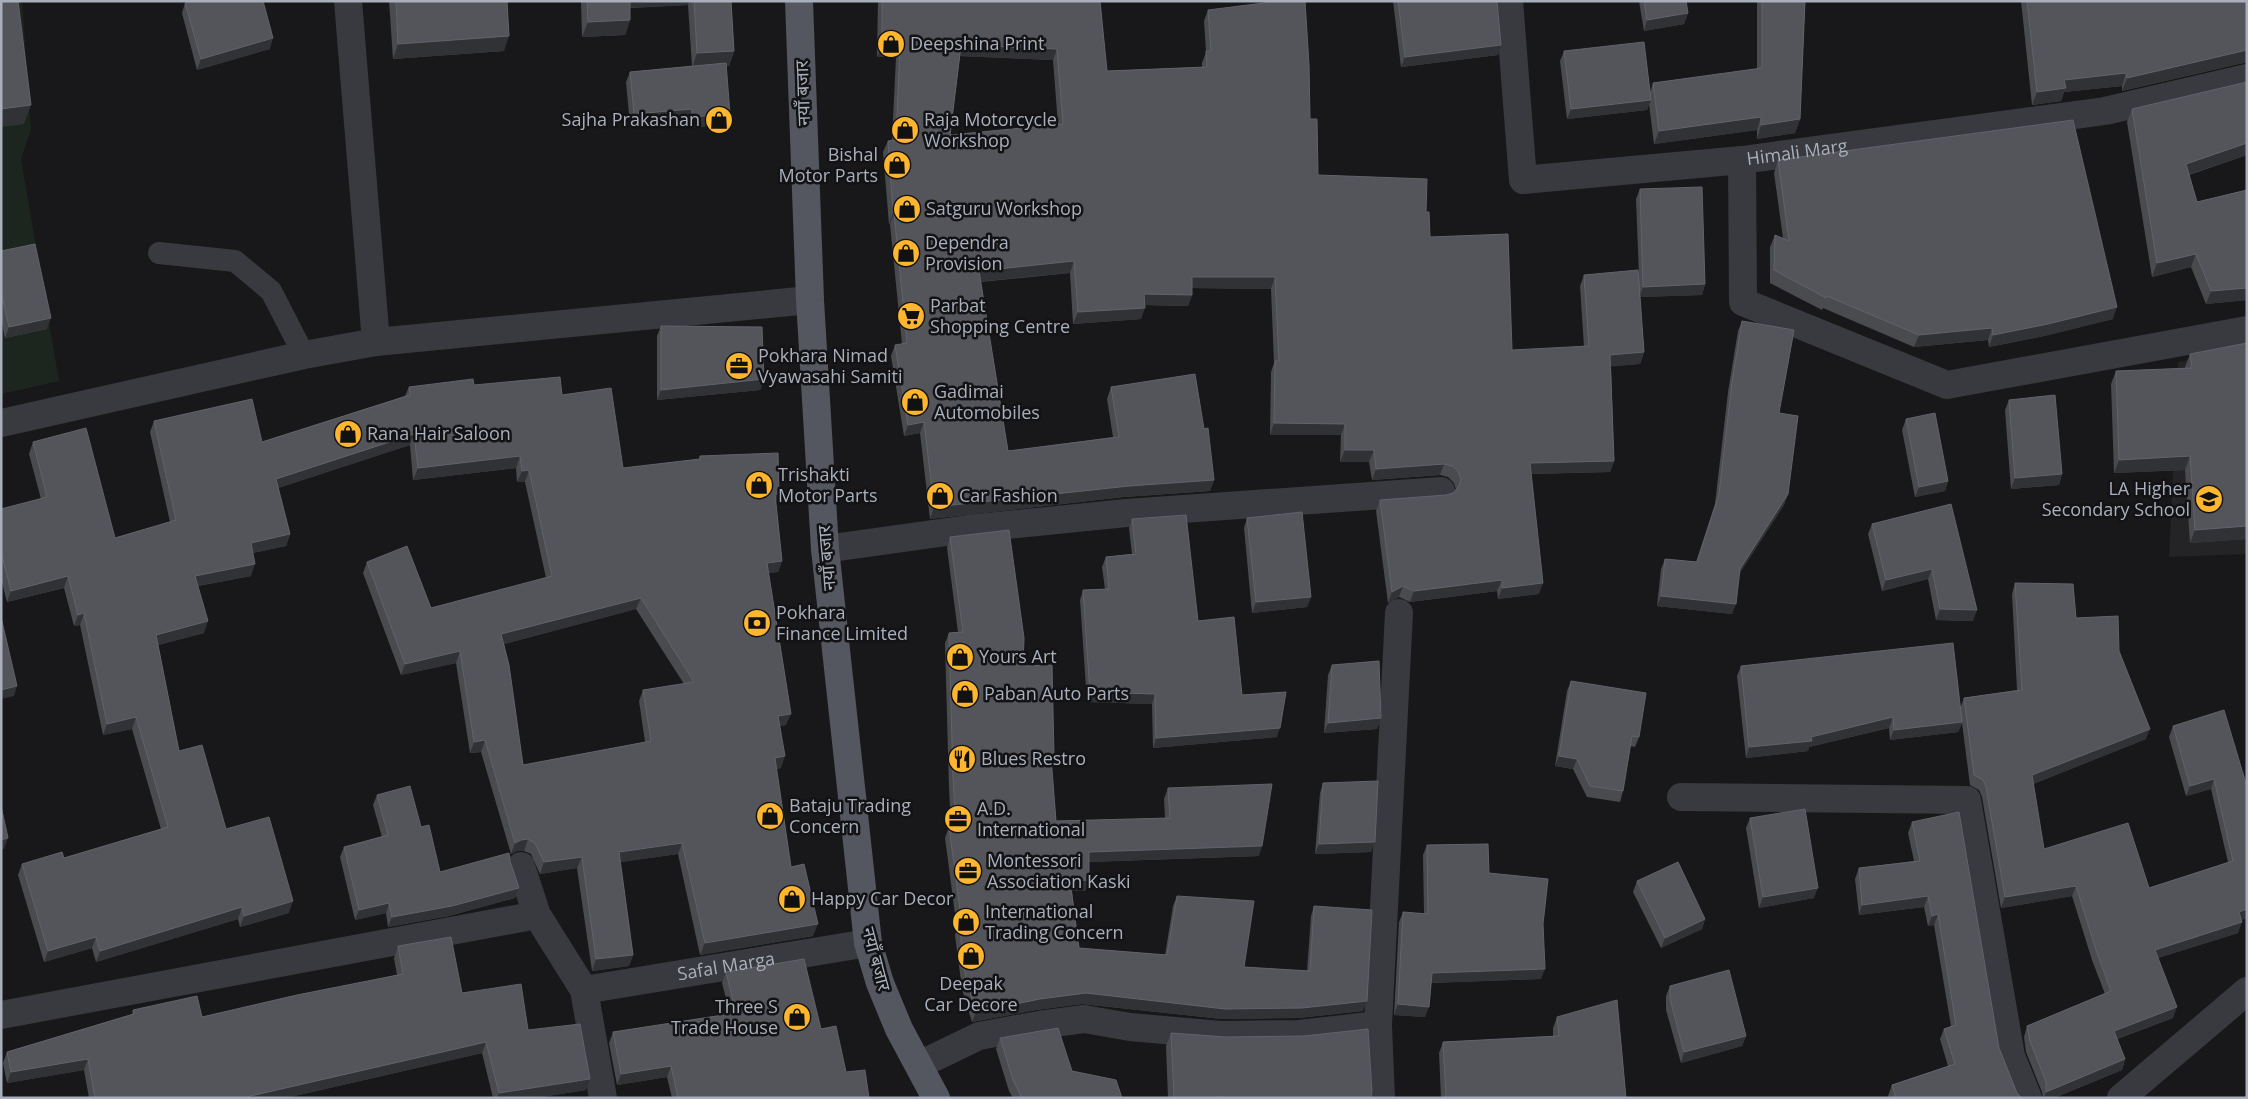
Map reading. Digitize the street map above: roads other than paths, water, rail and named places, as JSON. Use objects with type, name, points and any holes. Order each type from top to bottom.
[{"type":"main road","name":"नयाँ बजार","points":[[799,1],[810,300],[825,549],[868,943],[880,983],[899,1029],[936,1098]]},
{"type":"street","points":[[348,1],[376,342]]},
{"type":"street","name":"Himali Marg","points":[[1509,1],[1523,180],[1742,160],[2105,111],[2247,78]]},
{"type":"street","points":[[1742,160],[1743,302],[1947,386],[2247,330]]},
{"type":"street","points":[[1,422],[304,355],[376,342],[810,300]]},
{"type":"street","points":[[825,549],[968,530],[1126,513],[1441,491]]},
{"type":"street","points":[[1381,1098],[1378,1025],[1399,613]]},
{"type":"street","points":[[1681,796],[1968,800],[2012,1056],[2028,1098]]},
{"type":"street","points":[[521,866],[536,915],[584,990],[603,1098]]},
{"type":"street","points":[[1,1015],[536,915]]},
{"type":"street","name":"Safal Marga","points":[[584,990],[868,943]]},
{"type":"street","points":[[2121,1098],[2247,991]]},
{"type":"street","points":[[918,1065],[979,1036],[1084,1019],[1130,1027],[1220,1035],[1298,1034],[1378,1025]]},
{"type":"lane","points":[[159,253],[235,260],[271,291],[304,355]]},
{"type":"place","name":"Deepshina Print","points":[[891,44]]},
{"type":"place","name":"Sajha Prakashan","points":[[719,120]]},
{"type":"place","name":"Raja Motorcycle Workshop","points":[[905,130]]},
{"type":"place","name":"Bishal Motor Parts","points":[[897,165]]},
{"type":"place","name":"Satguru Workshop","points":[[907,209]]},
{"type":"place","name":"Dependra Provision","points":[[906,253]]},
{"type":"place","name":"Parbat Shopping Centre","points":[[911,316]]},
{"type":"place","name":"Pokhara Nimad Vyawasahi Samiti","points":[[739,366]]},
{"type":"place","name":"Gadimai Automobiles","points":[[915,402]]},
{"type":"place","name":"Rana Hair Saloon","points":[[348,434]]},
{"type":"place","name":"Trishakti Motor Parts","points":[[759,485]]},
{"type":"place","name":"Car Fashion","points":[[940,496]]},
{"type":"place","name":"LA Higher Secondary School","points":[[2209,499]]},
{"type":"place","name":"Pokhara Finance Limited","points":[[757,623]]},
{"type":"place","name":"Yours Art","points":[[960,657]]},
{"type":"place","name":"Paban Auto Parts","points":[[965,694]]},
{"type":"place","name":"Blues Restro","points":[[962,759]]},
{"type":"place","name":"Bataju Trading Concern","points":[[770,816]]},
{"type":"place","name":"A.D. International","points":[[958,819]]},
{"type":"place","name":"Montessori Association Kaski","points":[[968,871]]},
{"type":"place","name":"Happy Car Decor","points":[[792,899]]},
{"type":"place","name":"International Trading Concern","points":[[966,922]]},
{"type":"place","name":"Deepak Car Decore","points":[[971,956]]},
{"type":"place","name":"Three S Trade House","points":[[797,1017]]}]
